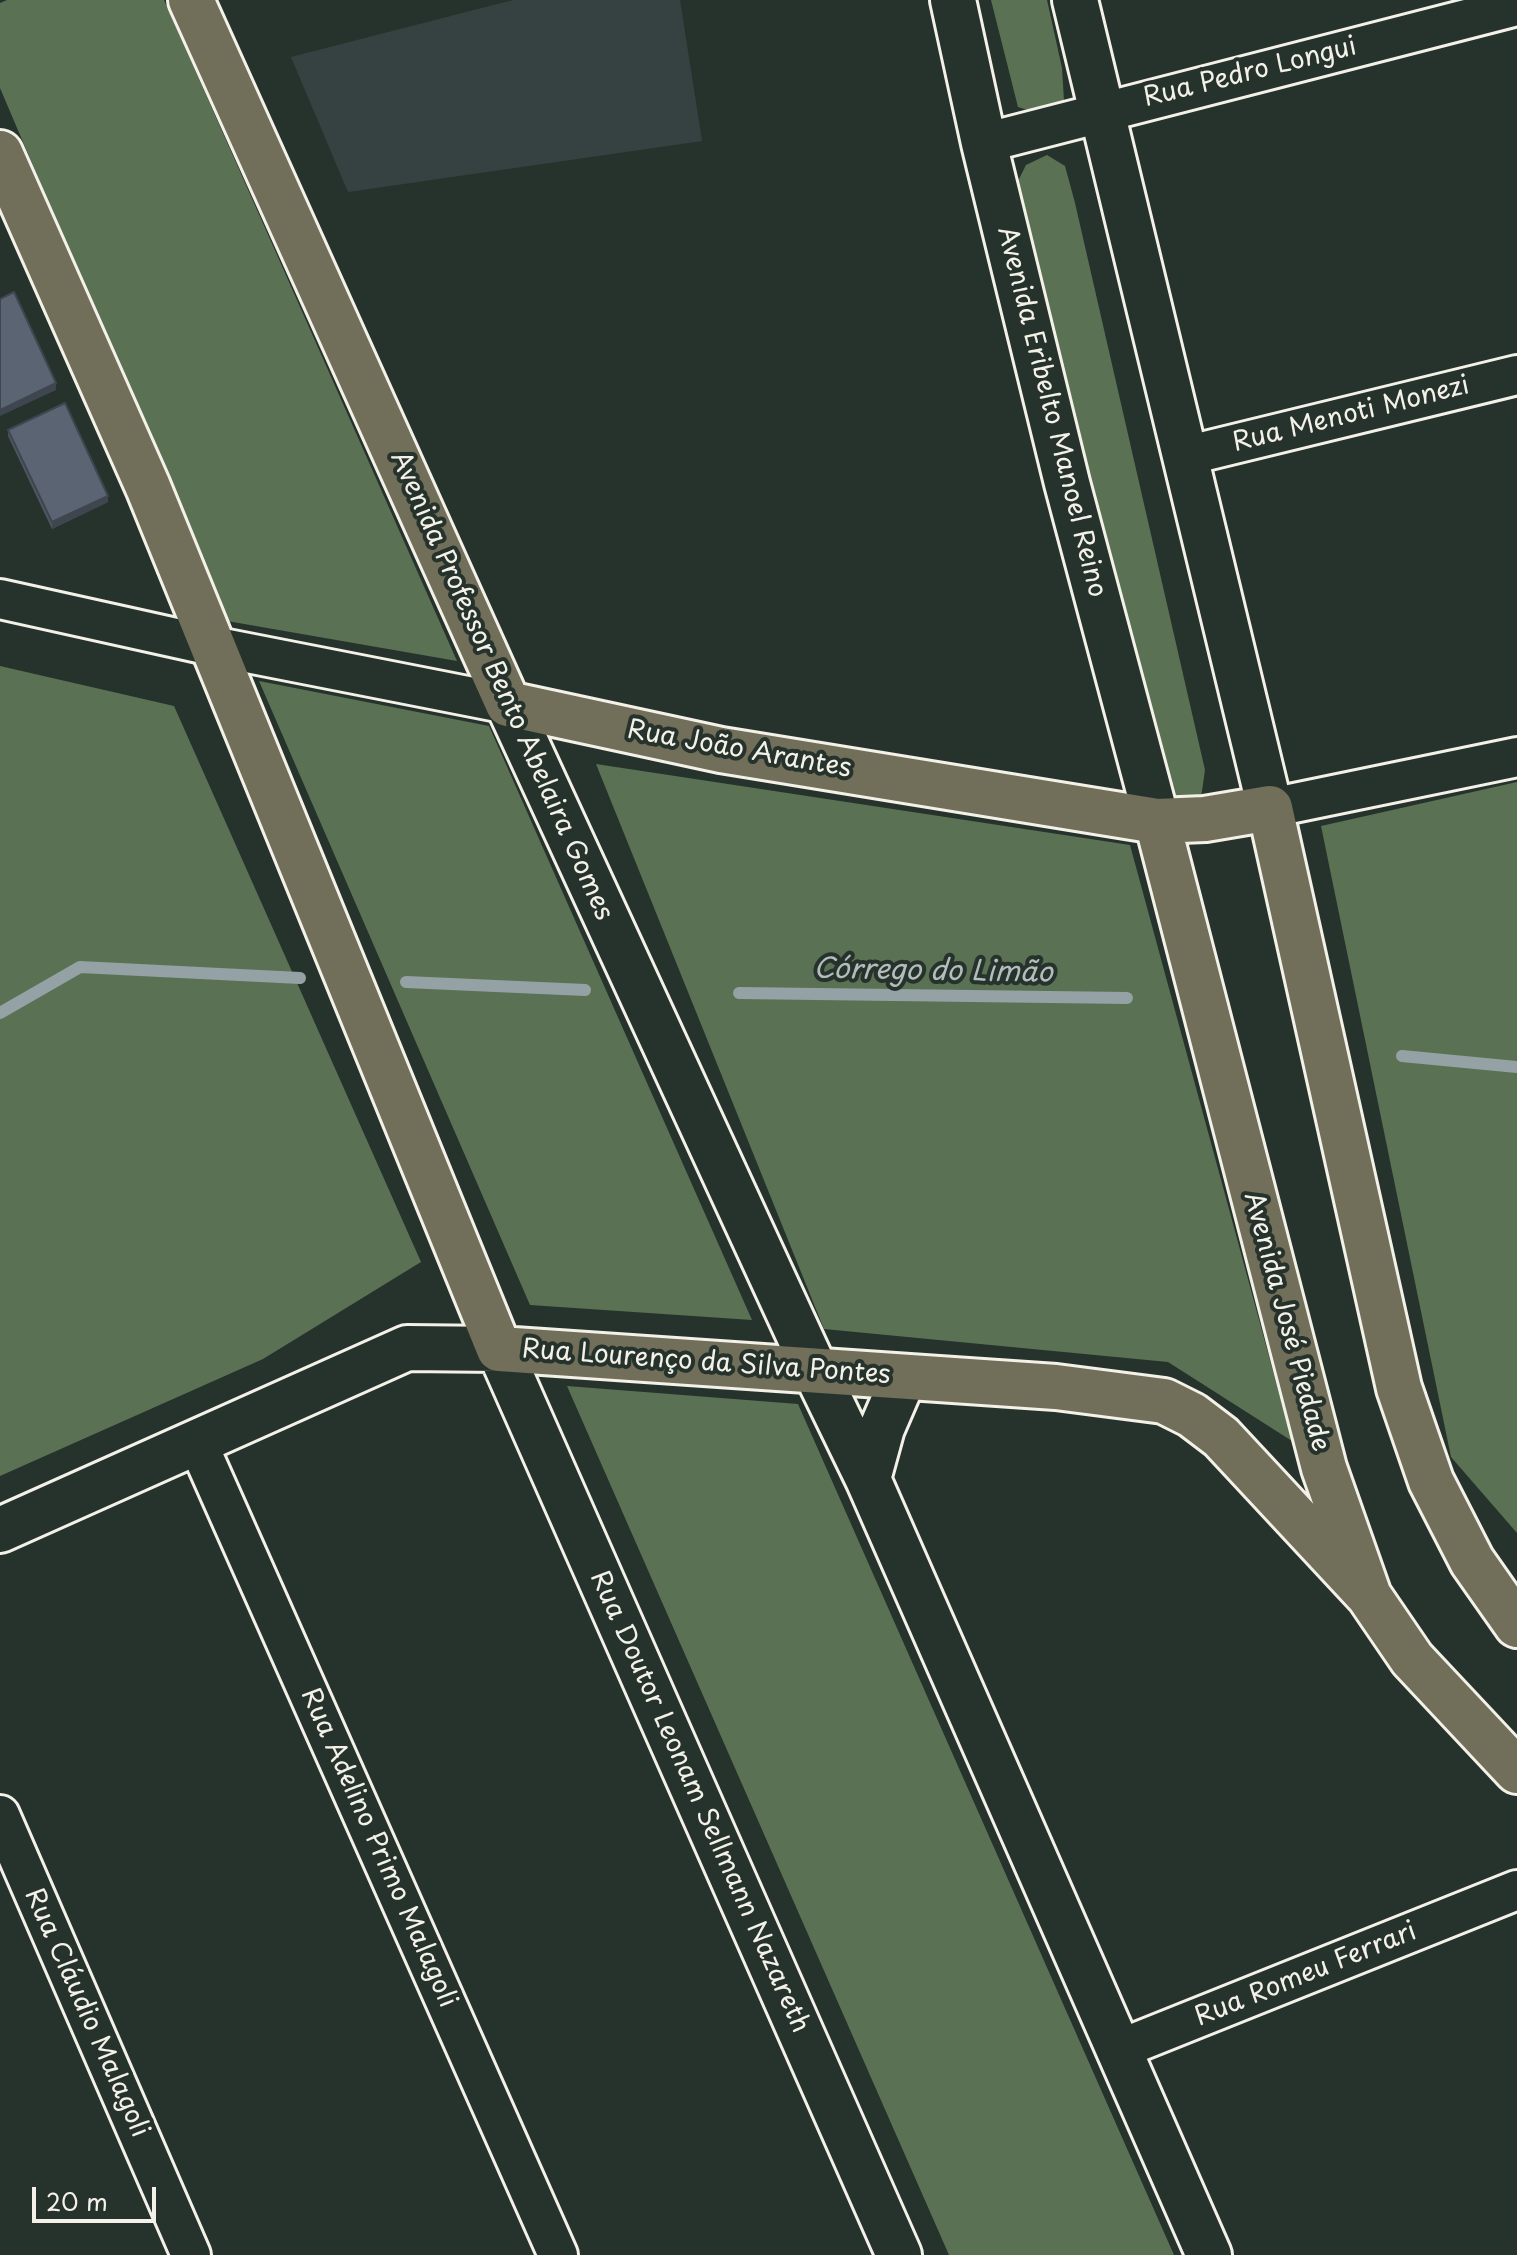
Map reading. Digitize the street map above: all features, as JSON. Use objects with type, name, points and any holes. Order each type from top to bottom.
[{"type":"main road","name":"Avenida Professor Bento Abelaira Gomes","points":[[191,0],[508,704]]},
{"type":"main road","points":[[0,153],[148,487],[499,1349]]},
{"type":"main road","name":"Rua João Arantes","points":[[508,704],[721,750],[1157,821],[1205,819],[1270,808]]},
{"type":"main road","points":[[1270,808],[1399,1388],[1431,1481],[1472,1561],[1517,1625]]},
{"type":"main road","name":"Avenida José Piedade","points":[[1157,821],[1324,1468],[1369,1596],[1412,1659],[1517,1771]]},
{"type":"main road","name":"Rua Lourenço da Silva Pontes","points":[[499,1349],[1056,1387],[1164,1401],[1192,1415],[1221,1437],[1369,1596]]},
{"type":"street","name":"Avenida Eribelto Manoel Reino","points":[[953,0],[984,143],[1067,483],[1157,821]]},
{"type":"street","points":[[1075,0],[1270,808],[1517,757]]},
{"type":"street","name":"Rua Pedro Longui","points":[[984,143],[1517,6]]},
{"type":"street","name":"Rua Menoti Monezi","points":[[1185,456],[1517,375]]},
{"type":"street","name":"Rua João Arantes","points":[[0,599],[212,646],[508,704]]},
{"type":"street","name":"Avenida Professor Bento Abelaira Gomes","points":[[508,704],[815,1370]]},
{"type":"street","name":"Rua Lourenço da Silva Pontes","points":[[0,1530],[407,1348],[499,1349]]},
{"type":"street","name":"Rua Doutor Leonam Sellmann Nazareth","points":[[499,1349],[899,2255]]},
{"type":"street","points":[[815,1370],[868,1479],[1209,2255]]},
{"type":"street","points":[[868,1479],[882,1428],[904,1377]]},
{"type":"street","name":"Rua Adelino Primo Malagoli","points":[[197,1442],[558,2255]]},
{"type":"street","name":"Rua Cláudio Malagoli","points":[[0,1815],[191,2255]]},
{"type":"street","name":"Rua Romeu Ferrari","points":[[1120,2049],[1505,1895],[1517,1871]]},
{"type":"shaded area","points":[[513,0],[680,0],[702,141],[348,192],[291,57]]},
{"type":"green space","points":[[7,0],[164,0],[457,661],[227,621],[0,88],[0,3]]},
{"type":"green space","points":[[991,0],[1047,0],[1062,68],[1064,101],[1044,115],[1018,107]]},
{"type":"green space","points":[[1047,155],[1065,166],[1075,203],[1205,770],[1201,798],[1158,807],[1016,185],[1026,165]]},
{"type":"green space","points":[[0,666],[174,706],[421,1262],[263,1359],[0,1476]]},
{"type":"green space","points":[[259,681],[489,726],[752,1320],[530,1305]]},
{"type":"green space","points":[[596,764],[1130,845],[1292,1441],[1168,1362],[824,1329]]},
{"type":"green space","points":[[1517,782],[1517,1533],[1451,1457],[1321,826]]},
{"type":"green space","points":[[567,1386],[798,1404],[1174,2255],[949,2255]]},
{"type":"building","points":[[14,292],[56,383],[0,410],[0,299]]},
{"type":"building","points":[[65,403],[108,496],[52,522],[8,430]]},
{"type":"waterway","name":"Córrego do Limão","points":[[0,1013],[80,967],[300,978]]},
{"type":"waterway","name":"Córrego do Limão","points":[[406,982],[585,990]]},
{"type":"waterway","name":"Córrego do Limão","points":[[739,993],[1127,998]]},
{"type":"waterway","name":"Córrego do Limão","points":[[1402,1056],[1517,1067]]}]
